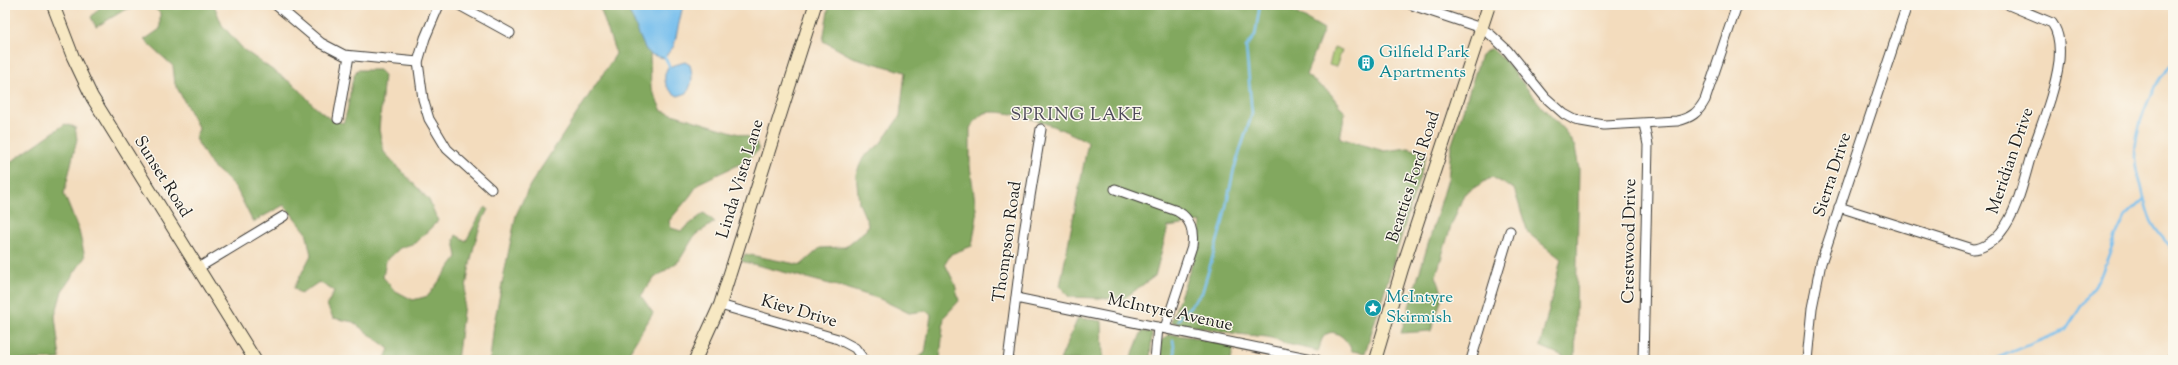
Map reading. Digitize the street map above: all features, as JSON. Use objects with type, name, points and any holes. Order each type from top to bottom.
[{"type":"main road","name":"Sunset Road","points":[[53,5],[78,70],[92,97],[255,360]]},
{"type":"main road","name":"Linda Vista Lane","points":[[695,360],[720,305],[814,5]]},
{"type":"main road","name":"Beatties Ford Road","points":[[1376,360],[1402,269],[1489,5]]},
{"type":"street","points":[[276,5],[334,52],[349,56],[418,62]]},
{"type":"street","points":[[439,5],[425,38],[418,62],[423,99],[429,119],[447,148],[491,189]]},
{"type":"street","points":[[459,5],[510,33]]},
{"type":"street","points":[[1412,5],[1481,28],[1500,42],[1545,97],[1564,114],[1575,120],[1593,124],[1644,124],[1686,119],[1692,116],[1700,108],[1737,5]]},
{"type":"street","name":"Sierra Drive","points":[[1807,360],[1815,284],[1839,207],[1907,5]]},
{"type":"street","name":"Meridian Drive","points":[[1839,207],[1973,249],[1989,243],[2001,233],[2011,214],[2018,194],[2051,94],[2059,61],[2058,38],[2052,23],[2009,5]]},
{"type":"street","points":[[338,118],[349,56]]},
{"type":"street","name":"Crestwood Drive","points":[[1643,360],[1648,145],[1644,124]]},
{"type":"street","name":"Thompson Road","points":[[1008,360],[1041,129]]},
{"type":"street","points":[[1115,189],[1177,211],[1184,216],[1190,224],[1193,238],[1192,246],[1161,328],[1155,360]]},
{"type":"street","points":[[198,268],[284,216]]},
{"type":"street","points":[[1471,360],[1510,231]]},
{"type":"street","name":"McIntyre Avenue","points":[[1016,298],[1317,360]]},
{"type":"street","name":"Kiev Drive","points":[[720,305],[838,339],[855,348],[864,360]]},
{"type":"street","points":[[2171,360],[2173,356]]},
{"type":"green space","points":[[102,5],[145,5],[126,9],[96,27],[91,17]]},
{"type":"green space","points":[[151,5],[214,5],[222,25],[244,50],[297,87],[315,107],[330,119],[343,123],[346,116],[352,82],[357,70],[379,70],[384,75],[379,130],[384,152],[429,200],[438,221],[415,243],[400,248],[386,261],[383,277],[394,290],[413,300],[428,296],[457,257],[454,240],[456,235],[466,241],[482,211],[486,207],[488,209],[481,225],[470,262],[457,360],[384,360],[389,349],[353,322],[333,318],[327,305],[334,291],[319,282],[301,294],[294,288],[311,255],[306,232],[284,205],[253,222],[236,188],[212,166],[195,138],[199,129],[175,84],[173,66],[144,40],[160,29],[160,13]]},
{"type":"green space","points":[[599,5],[625,5],[636,24],[646,50],[650,54],[651,88],[662,111],[746,136],[755,140],[759,150],[742,163],[699,183],[669,221],[671,228],[681,231],[704,213],[715,222],[695,235],[679,261],[653,279],[641,296],[653,313],[628,354],[622,360],[490,360],[494,323],[516,215],[530,185],[616,54]]},
{"type":"green space","points":[[829,5],[1282,5],[1324,29],[1306,75],[1330,93],[1345,113],[1340,138],[1384,151],[1408,148],[1427,154],[1365,353],[1352,351],[1347,342],[1335,333],[1326,334],[1322,339],[1318,351],[1282,343],[1282,341],[1267,337],[1238,334],[1171,322],[1199,245],[1201,222],[1168,227],[1155,276],[1123,299],[1069,297],[1060,286],[1088,142],[1052,126],[1008,113],[985,113],[977,119],[970,128],[970,166],[977,216],[972,246],[951,254],[945,264],[955,284],[959,301],[944,317],[940,360],[916,360],[925,353],[931,315],[926,311],[909,313],[880,299],[845,288],[741,261],[745,254],[801,265],[820,248],[845,247],[866,230],[868,224],[859,203],[856,174],[863,158],[880,144],[900,116],[905,72],[852,57],[823,41]]},
{"type":"green space","points":[[1334,47],[1342,50],[1336,67],[1329,65]]},
{"type":"green space","points":[[1491,48],[1505,61],[1543,108],[1565,131],[1575,147],[1579,169],[1575,360],[1564,360],[1563,356],[1540,346],[1561,259],[1528,233],[1514,189],[1492,177],[1464,194],[1450,229],[1436,276],[1443,295],[1431,331],[1401,333],[1448,179],[1451,147],[1481,55]]},
{"type":"green space","points":[[65,124],[75,127],[77,139],[64,194],[79,231],[85,257],[62,291],[55,316],[60,359],[5,360],[5,166]]},
{"type":"green space","points":[[1078,318],[1102,321],[1103,358],[1126,360],[1060,360]]},
{"type":"green space","points":[[1142,331],[1152,333],[1150,360],[1130,360]]},
{"type":"green space","points":[[1169,334],[1192,337],[1234,346],[1231,360],[1160,360],[1161,341]]},
{"type":"water","points":[[625,5],[683,5],[674,46],[664,58],[652,55],[646,50],[632,16]]},
{"type":"water","points":[[685,62],[690,65],[692,76],[691,82],[687,93],[678,96],[670,91],[666,84],[666,71],[668,67]]},
{"type":"waterway","points":[[1178,320],[1202,293],[1222,225],[1234,169],[1252,114],[1246,47],[1255,36],[1260,5]]},
{"type":"waterway","points":[[664,55],[670,68]]},
{"type":"waterway","points":[[2173,64],[2159,80],[2144,111],[2137,134],[2135,157],[2137,171],[2149,215],[2155,228],[2173,249]]},
{"type":"waterway","points":[[1992,360],[2066,330],[2101,275],[2116,236],[2126,216],[2144,199]]},
{"type":"waterway","points":[[1173,340],[1176,360]]},
{"type":"place","name":"Gilfield Park Apartments","points":[[1366,63]]},
{"type":"place","name":"McIntyre Skirmish","points":[[1373,308]]},
{"type":"district","name":"SPRING LAKE","points":[[1077,116]]}]
